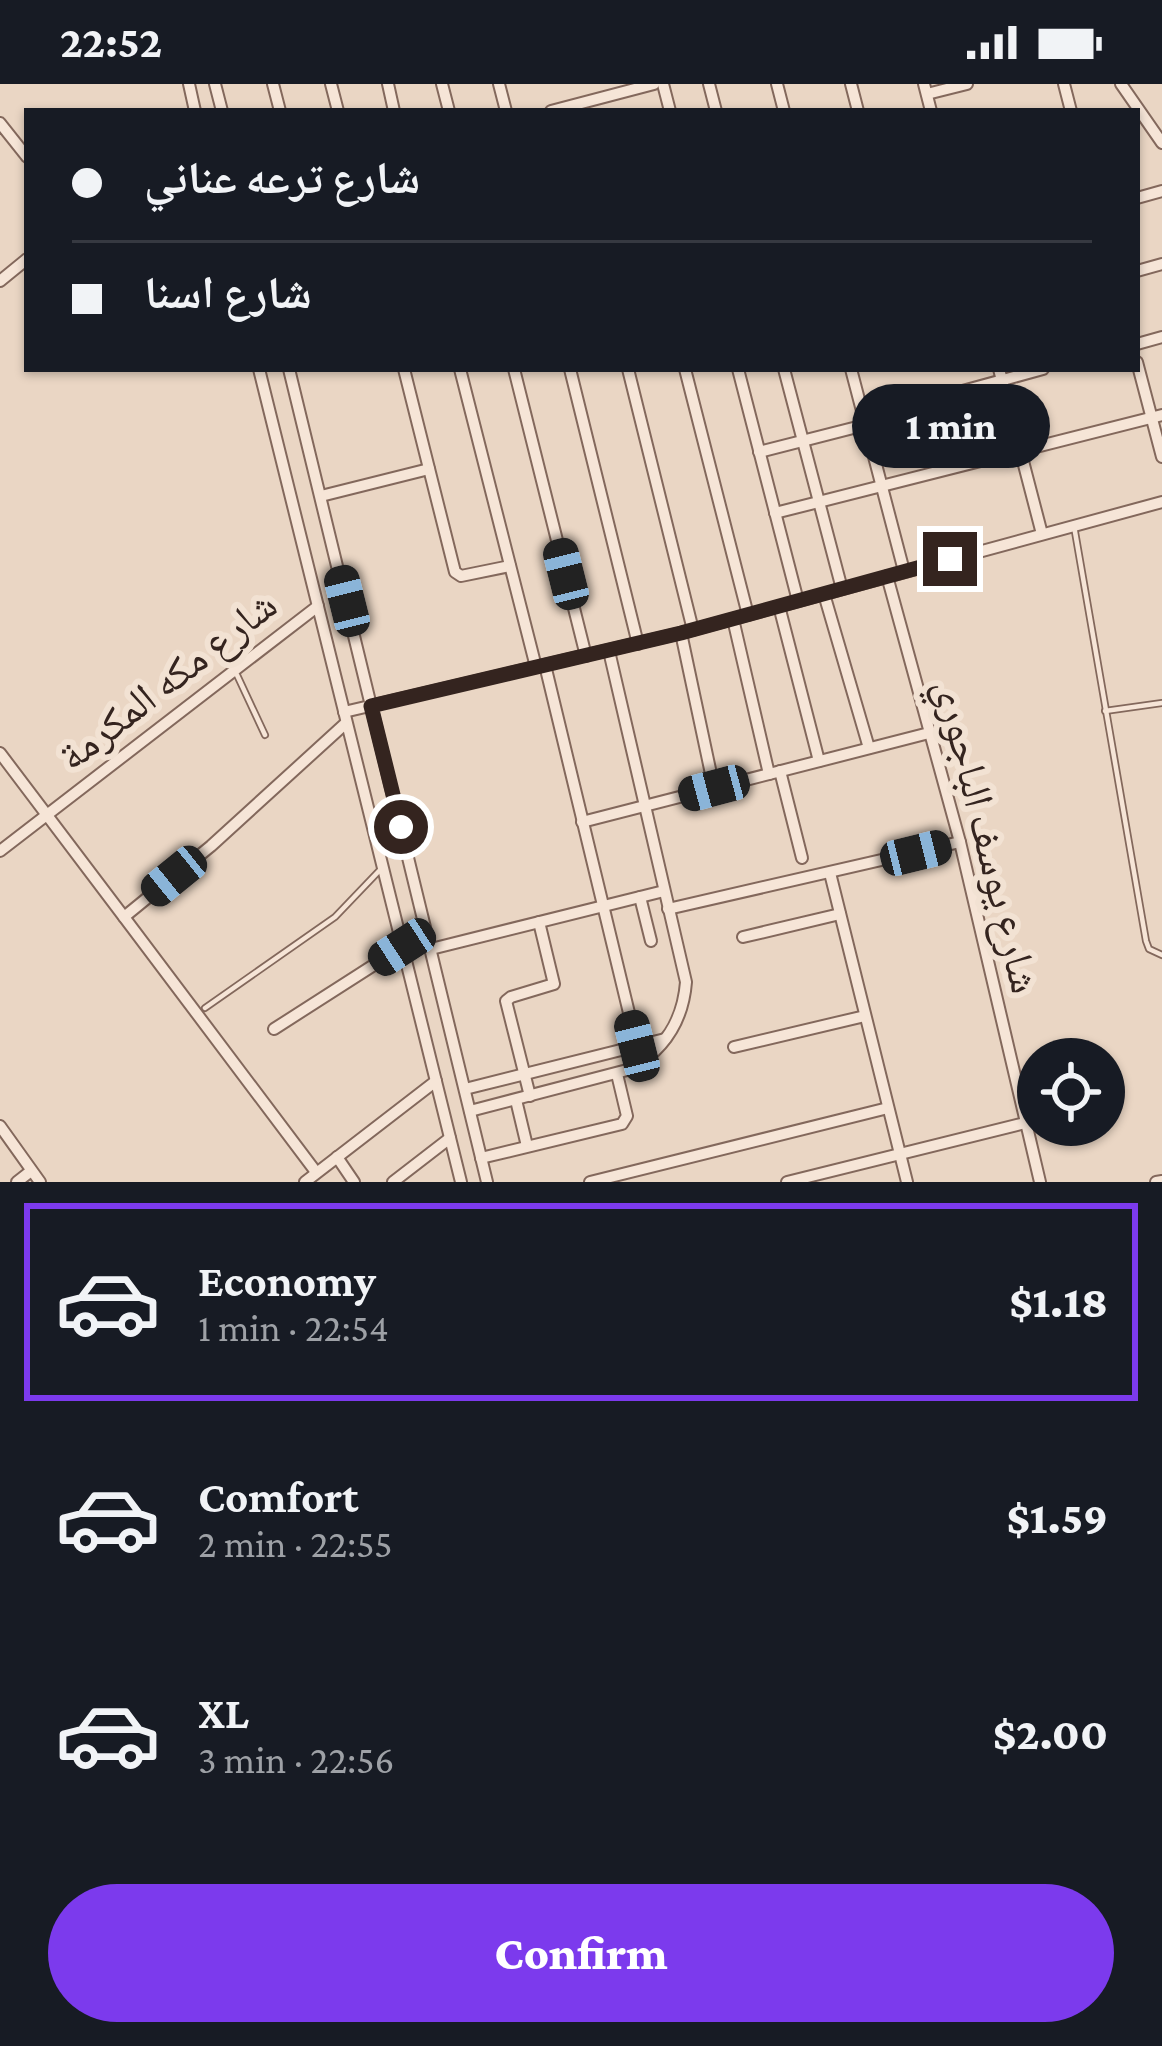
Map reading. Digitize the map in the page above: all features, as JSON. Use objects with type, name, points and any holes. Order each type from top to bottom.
[{"type":"street","points":[[567,108],[636,86],[659,84]]},
{"type":"street","points":[[926,89],[967,84]]},
{"type":"street","points":[[614,94],[618,108]]},
{"type":"street","points":[[1140,111],[1162,143]]},
{"type":"street","points":[[0,123],[24,153]]},
{"type":"street","points":[[0,281],[24,262]]},
{"type":"street","points":[[1140,370],[1157,417],[1162,458]]},
{"type":"street","points":[[260,372],[459,1181]]},
{"type":"street","points":[[290,372],[487,1182]]},
{"type":"street","points":[[405,372],[455,572],[461,576],[510,566]]},
{"type":"street","points":[[461,372],[637,1046]]},
{"type":"street","points":[[515,372],[586,656]]},
{"type":"street","points":[[571,372],[638,644]]},
{"type":"street","points":[[629,372],[687,631],[714,788]]},
{"type":"street","points":[[686,372],[748,615]]},
{"type":"street","points":[[739,372],[798,601]]},
{"type":"street","points":[[785,372],[842,589]]},
{"type":"street","points":[[852,372],[904,571]]},
{"type":"street","points":[[759,452],[1000,375],[1042,534]]},
{"type":"street","points":[[776,513],[1157,417]]},
{"type":"street","points":[[321,496],[429,469]]},
{"type":"street","points":[[124,917],[211,846],[345,718],[371,706],[733,620],[1162,502]]},
{"type":"street","name":"شارع يوسف الباجوري","points":[[887,576],[960,842],[1017,1089]]},
{"type":"street","points":[[824,594],[868,748]]},
{"type":"street","name":"شارع مكه المكرمة","points":[[0,851],[318,605]]},
{"type":"street","points":[[779,607],[819,761]]},
{"type":"street","points":[[733,620],[802,858]]},
{"type":"street","points":[[470,1112],[617,1074],[645,1061],[668,1039],[681,1012],[686,982],[609,651]]},
{"type":"street","points":[[582,822],[929,733]]},
{"type":"street","points":[[0,753],[316,1172]]},
{"type":"street","points":[[668,909],[960,842]]},
{"type":"street","points":[[830,873],[907,1182]]},
{"type":"street","points":[[430,949],[664,891]]},
{"type":"street","points":[[640,896],[651,941]]},
{"type":"street","points":[[743,937],[840,914]]},
{"type":"street","points":[[527,1147],[524,1074],[506,1001],[554,984],[539,922]]},
{"type":"street","points":[[274,1029],[402,947]]},
{"type":"street","points":[[734,1047],[865,1016]]},
{"type":"street","points":[[465,1089],[668,1039]]},
{"type":"street","points":[[564,1065],[569,1086]]},
{"type":"street","points":[[481,1157],[622,1124],[627,1116],[617,1074]]},
{"type":"street","points":[[305,1182],[436,1082]]},
{"type":"street","points":[[590,1182],[888,1108]]},
{"type":"street","points":[[787,1182],[1017,1126]]},
{"type":"street","points":[[2,1132],[40,1182]]},
{"type":"street","points":[[393,1182],[450,1138]]},
{"type":"street","name":"شارع يوسف الباجوري","points":[[1031,1146],[1040,1182]]},
{"type":"street","points":[[337,1157],[354,1182]]},
{"type":"street","points":[[17,1182],[31,1171]]},
{"type":"lane","points":[[1074,526],[1146,941],[1149,949],[1162,956]]},
{"type":"lane","points":[[235,670],[265,735]]},
{"type":"lane","points":[[1105,711],[1162,703]]},
{"type":"lane","points":[[206,1008],[335,917],[382,867]]},
{"type":"route","points":[[401,827],[371,706],[681,633],[950,559]]}]
